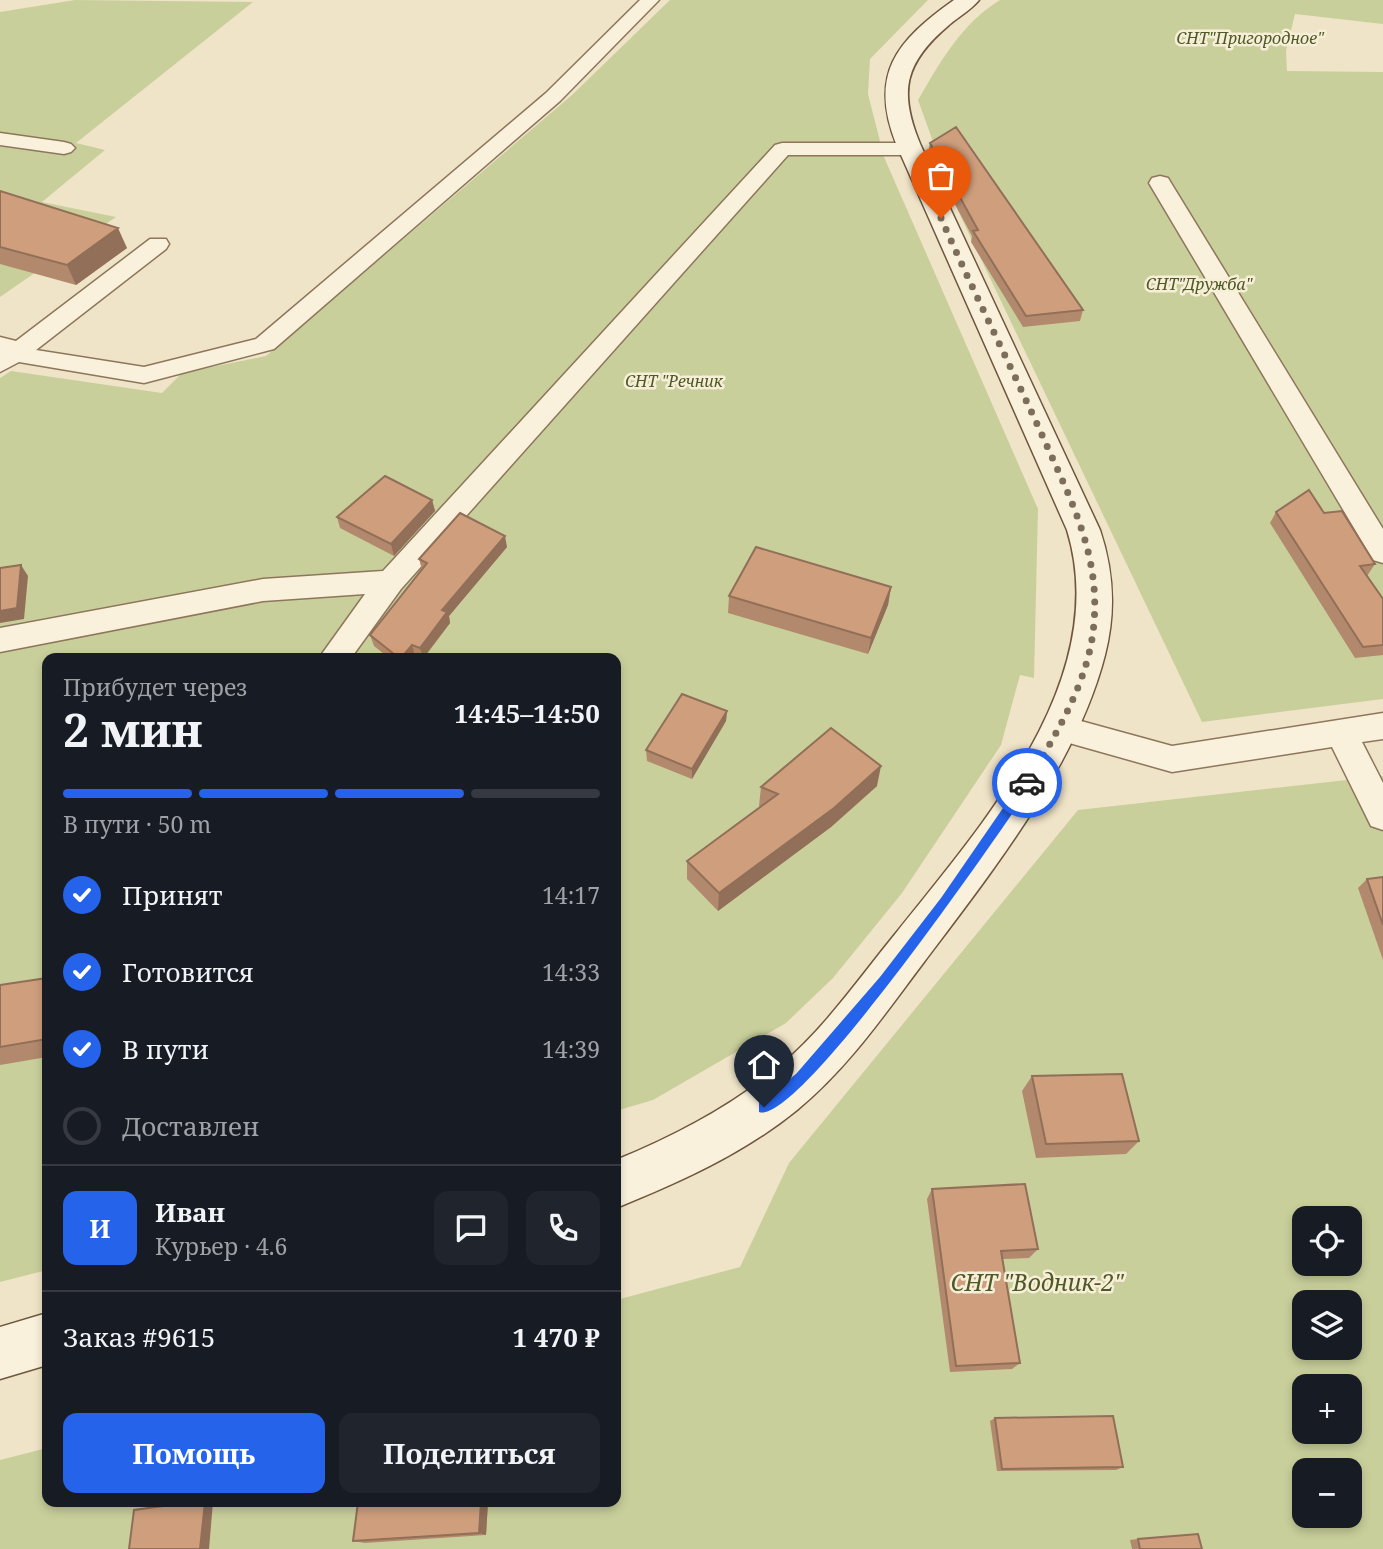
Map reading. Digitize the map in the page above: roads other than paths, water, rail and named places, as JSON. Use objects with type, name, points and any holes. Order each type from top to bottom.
[{"type":"street","points":[[621,1182],[660,1167],[724,1136],[800,1078],[885,981],[946,901],[1024,789],[1059,728],[1076,691],[1094,624],[1095,581],[1083,528],[911,149],[897,110],[895,89],[901,69],[918,43],[968,0]]},
{"type":"street","points":[[0,1353],[42,1340]]},
{"type":"lane","points":[[5,353],[144,375],[265,344],[553,97],[650,0]]},
{"type":"lane","points":[[0,139],[64,148]]},
{"type":"lane","points":[[338,653],[391,581],[782,149],[911,149]]},
{"type":"lane","points":[[1160,183],[1383,553]]},
{"type":"lane","points":[[5,353],[158,244]]},
{"type":"lane","points":[[0,639],[263,590],[391,581]]},
{"type":"lane","points":[[1059,728],[1172,760],[1383,726]]},
{"type":"lane","points":[[1341,733],[1383,816]]},
{"type":"park label","name":"СНТ\"Пригородное\"","points":[[1250,38]]},
{"type":"park label","name":"СНТ\"Дружба\"","points":[[1199,284]]},
{"type":"park label","name":"СНТ \"Речник","points":[[674,381]]},
{"type":"park label","name":"СНТ \"Водник-2\"","points":[[1037,1282]]}]
